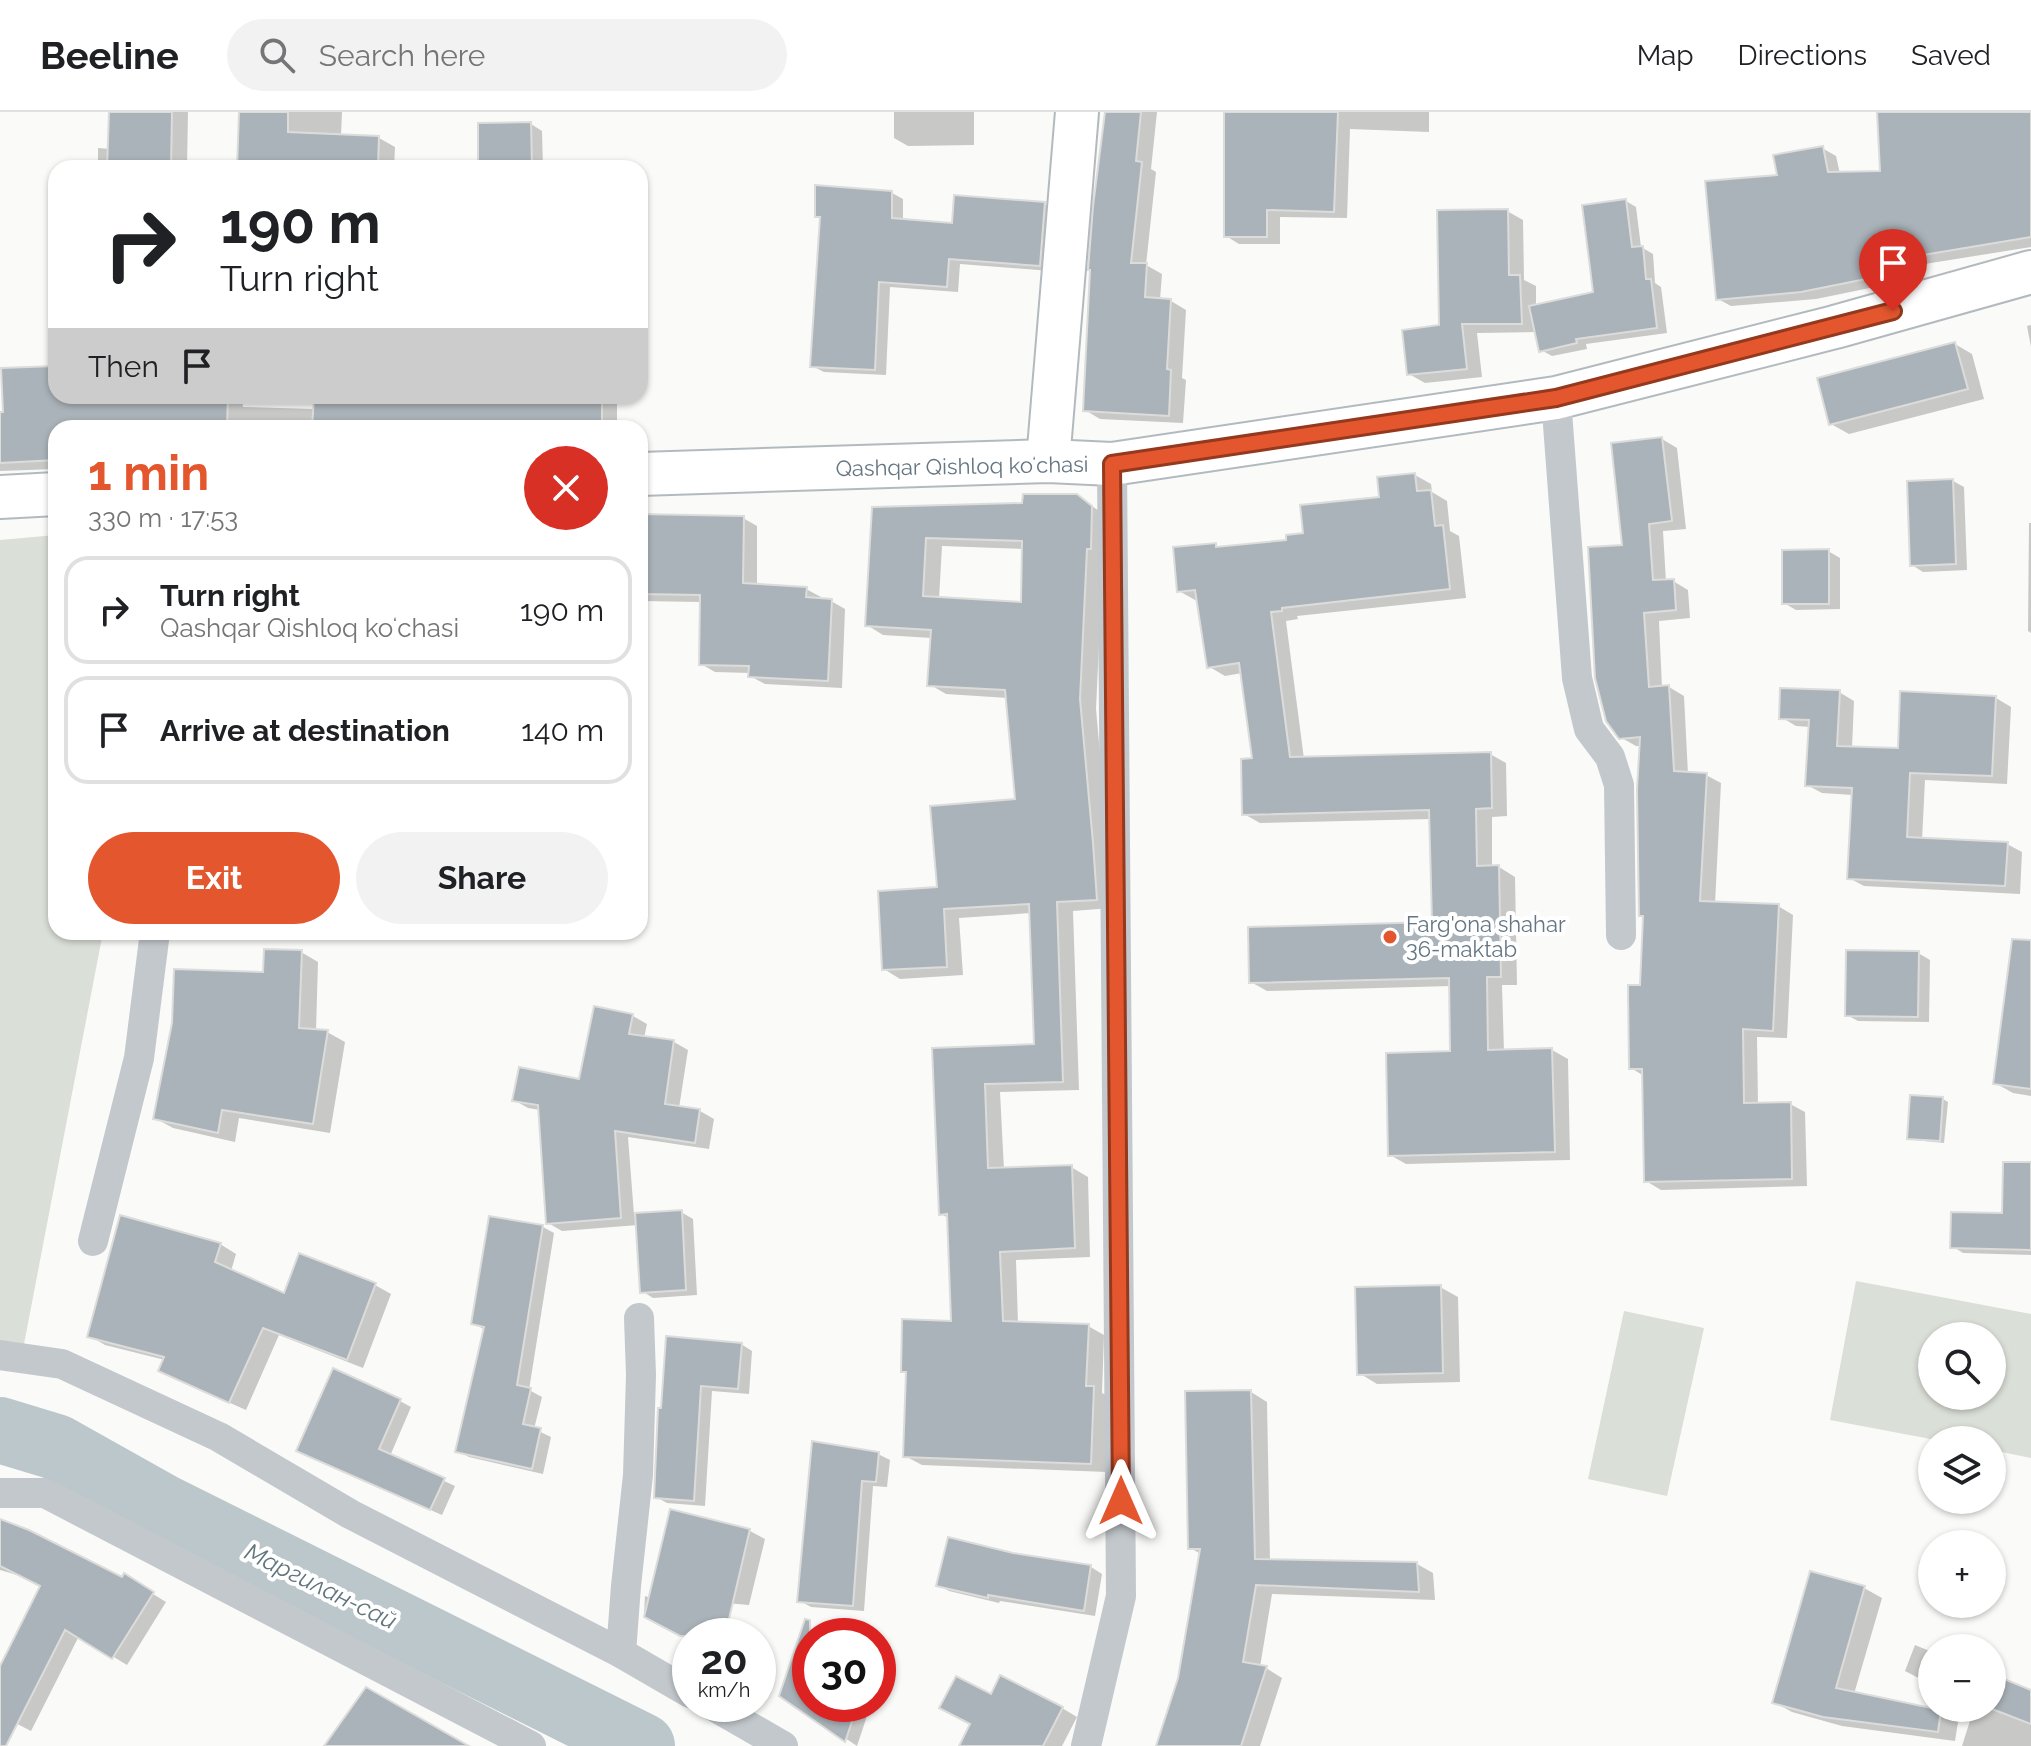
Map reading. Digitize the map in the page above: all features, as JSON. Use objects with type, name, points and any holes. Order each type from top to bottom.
[{"type":"main road","points":[[1048,461],[1077,112]]},
{"type":"main road","name":"Qashqar Qishloq koʻchasi","points":[[648,474],[1048,461],[1112,464],[1556,398],[1835,327],[2031,272]]},
{"type":"main road","points":[[0,497],[48,494]]},
{"type":"street","points":[[1556,398],[1577,678],[1589,729],[1610,757],[1619,785],[1621,935]]},
{"type":"street","points":[[1086,1746],[1121,1596],[1112,464]]},
{"type":"street","points":[[93,1241],[139,1058],[154,940]]},
{"type":"street","points":[[621,1653],[638,1475],[639,1318]]},
{"type":"street","points":[[0,1355],[62,1364],[219,1437],[350,1514],[621,1653],[672,1683]]},
{"type":"street","points":[[0,1493],[45,1493],[531,1746]]},
{"type":"street","points":[[741,1722],[783,1746]]},
{"type":"shaded area","points":[[48,536],[48,940],[101,940],[24,1344],[0,1344],[0,540]]},
{"type":"shaded area","points":[[1856,1281],[2031,1314],[2031,1458],[2006,1453],[2006,1426],[1918,1426],[1918,1437],[1830,1420]]},
{"type":"shaded area","points":[[1624,1311],[1704,1328],[1667,1496],[1588,1479]]},
{"type":"building","points":[[109,112],[172,112],[171,160],[107,160]]},
{"type":"building","points":[[239,112],[288,112],[288,132],[379,136],[378,160],[237,160]]},
{"type":"building","points":[[1105,112],[1141,112],[1136,161],[1142,162],[1131,263],[1147,263],[1145,297],[1171,299],[1167,369],[1171,370],[1169,416],[1083,411],[1088,270]]},
{"type":"building","points":[[1224,112],[1338,112],[1334,212],[1267,210],[1267,237],[1224,237]]},
{"type":"building","points":[[1877,112],[2031,112],[2031,237],[1893,260],[1896,273],[1801,292],[1716,300],[1705,181],[1777,175],[1773,155],[1823,146],[1828,172],[1880,171]]},
{"type":"building","points":[[531,122],[532,160],[478,160],[478,123]]},
{"type":"building","points":[[815,185],[892,191],[892,218],[952,223],[954,195],[1045,202],[1040,266],[949,259],[947,287],[879,282],[875,370],[810,367],[820,217],[815,217]]},
{"type":"building","points":[[1626,199],[1632,247],[1643,246],[1646,279],[1651,279],[1657,328],[1576,339],[1577,343],[1539,352],[1529,306],[1593,292],[1582,205]]},
{"type":"building","points":[[1508,209],[1509,275],[1520,275],[1522,324],[1462,324],[1467,369],[1407,375],[1402,330],[1439,325],[1437,210]]},
{"type":"building","points":[[1955,342],[1968,389],[1829,425],[1817,378]]},
{"type":"building","points":[[48,366],[48,404],[228,404],[227,420],[48,420],[48,460],[0,463],[0,412],[3,412],[1,368]]},
{"type":"building","points":[[314,404],[602,404],[602,420],[313,420]]},
{"type":"building","points":[[1662,437],[1672,521],[1649,524],[1653,580],[1674,579],[1676,610],[1644,613],[1649,687],[1669,685],[1674,771],[1707,773],[1700,901],[1779,904],[1773,1031],[1743,1029],[1744,1103],[1791,1102],[1792,1179],[1644,1182],[1642,1069],[1629,1069],[1628,985],[1640,985],[1643,916],[1639,916],[1637,790],[1640,737],[1619,739],[1606,721],[1595,678],[1588,547],[1622,545],[1611,443]]},
{"type":"building","points":[[1415,473],[1417,491],[1431,490],[1435,526],[1443,525],[1450,589],[1282,608],[1282,611],[1271,612],[1290,757],[1491,752],[1492,808],[1476,809],[1477,866],[1499,865],[1501,977],[1487,977],[1488,1050],[1552,1048],[1555,1152],[1388,1156],[1386,1053],[1450,1051],[1449,978],[1249,983],[1248,927],[1432,922],[1429,810],[1242,815],[1241,759],[1252,758],[1239,663],[1207,668],[1195,590],[1177,592],[1173,547],[1216,543],[1216,547],[1286,540],[1286,535],[1303,533],[1300,505],[1379,497],[1377,477]]},
{"type":"building","points":[[1953,479],[1956,564],[1910,566],[1907,481]]},
{"type":"building","points":[[1023,494],[1077,494],[1092,506],[1080,699],[1097,900],[1057,902],[1063,1082],[985,1084],[988,1168],[1072,1165],[1075,1248],[1000,1252],[1003,1321],[1089,1324],[1086,1386],[1094,1386],[1091,1464],[903,1457],[906,1372],[901,1372],[902,1319],[951,1321],[947,1214],[939,1215],[932,1048],[1034,1044],[1029,904],[944,909],[947,967],[882,970],[878,891],[937,887],[930,806],[1015,799],[1005,690],[927,686],[931,630],[865,626],[872,507],[1022,503]],"holes":[[[926,538],[1022,541],[1021,602],[923,596]]]},
{"type":"building","points":[[648,514],[744,516],[743,583],[807,587],[806,597],[832,599],[828,681],[748,677],[749,666],[699,665],[700,595],[648,594]]},
{"type":"building","points":[[1829,549],[1829,604],[1782,604],[1782,550]]},
{"type":"building","points":[[1780,688],[1840,690],[1837,746],[1898,748],[1900,691],[1996,696],[1992,776],[1910,773],[1907,837],[2008,842],[2005,886],[1847,879],[1852,788],[1805,786],[1809,720],[1779,719]]},
{"type":"building","points":[[2012,939],[2031,940],[2031,1089],[1993,1084]]},
{"type":"building","points":[[264,949],[302,950],[299,1028],[328,1030],[313,1124],[222,1110],[218,1133],[153,1119],[172,1023],[174,969],[263,972]]},
{"type":"building","points":[[1846,950],[1919,951],[1918,1017],[1845,1016]]},
{"type":"building","points":[[594,1006],[633,1014],[629,1034],[674,1040],[665,1104],[700,1109],[695,1143],[615,1131],[621,1218],[546,1224],[538,1105],[512,1101],[519,1067],[579,1079]]},
{"type":"building","points":[[1910,1095],[1943,1097],[1940,1141],[1907,1139]]},
{"type":"building","points":[[2003,1162],[2031,1162],[2031,1250],[1950,1248],[1951,1212],[2002,1213]]},
{"type":"building","points":[[682,1210],[686,1290],[640,1293],[635,1213]]},
{"type":"building","points":[[120,1215],[221,1243],[215,1262],[284,1293],[299,1253],[376,1283],[347,1360],[263,1328],[229,1403],[158,1371],[164,1357],[87,1337]]},
{"type":"building","points":[[489,1216],[543,1225],[517,1385],[531,1388],[523,1424],[541,1428],[532,1469],[455,1452],[484,1327],[471,1324]]},
{"type":"building","points":[[1441,1285],[1443,1373],[1357,1375],[1355,1287]]},
{"type":"building","points":[[666,1336],[742,1343],[738,1389],[701,1386],[694,1501],[654,1498],[658,1408],[661,1408]]},
{"type":"building","points":[[333,1368],[401,1399],[379,1449],[445,1478],[430,1510],[296,1451]]},
{"type":"building","points":[[1251,1390],[1255,1559],[1417,1562],[1419,1592],[1256,1585],[1243,1662],[1267,1666],[1241,1746],[1156,1746],[1178,1678],[1200,1549],[1188,1549],[1185,1391]]},
{"type":"building","points":[[812,1441],[879,1452],[876,1482],[862,1481],[853,1606],[797,1602]]},
{"type":"building","points":[[670,1509],[750,1529],[729,1618],[672,1618],[672,1632],[644,1617]]},
{"type":"building","points":[[0,1519],[29,1530],[122,1577],[124,1573],[154,1592],[112,1659],[65,1630],[6,1746],[0,1746],[0,1666],[40,1586],[0,1566]]},
{"type":"building","points":[[948,1537],[1013,1553],[1091,1565],[1084,1611],[988,1595],[988,1598],[936,1586]]},
{"type":"building","points":[[1810,1571],[1865,1586],[1836,1688],[1918,1705],[1918,1722],[1939,1722],[1938,1732],[1823,1717],[1772,1703]]},
{"type":"building","points":[[792,1658],[792,1705],[779,1696]]},
{"type":"building","points":[[1000,1675],[1063,1707],[1043,1746],[959,1746],[970,1724],[939,1708],[956,1676],[991,1694]]},
{"type":"building","points":[[2006,1680],[2031,1690],[2031,1724],[2006,1714]]},
{"type":"building","points":[[366,1687],[469,1746],[324,1746]]},
{"type":"building","points":[[816,1722],[852,1722],[845,1742]]},
{"type":"waterway","name":"Маргилан-сай","points":[[0,1430],[56,1447],[163,1507],[642,1746]]},
{"type":"place","name":"Farg'ona shahar 36-maktab","points":[[1390,937]]},
{"type":"route","points":[[1121,1501],[1112,464],[1556,398],[1893,311]]}]
